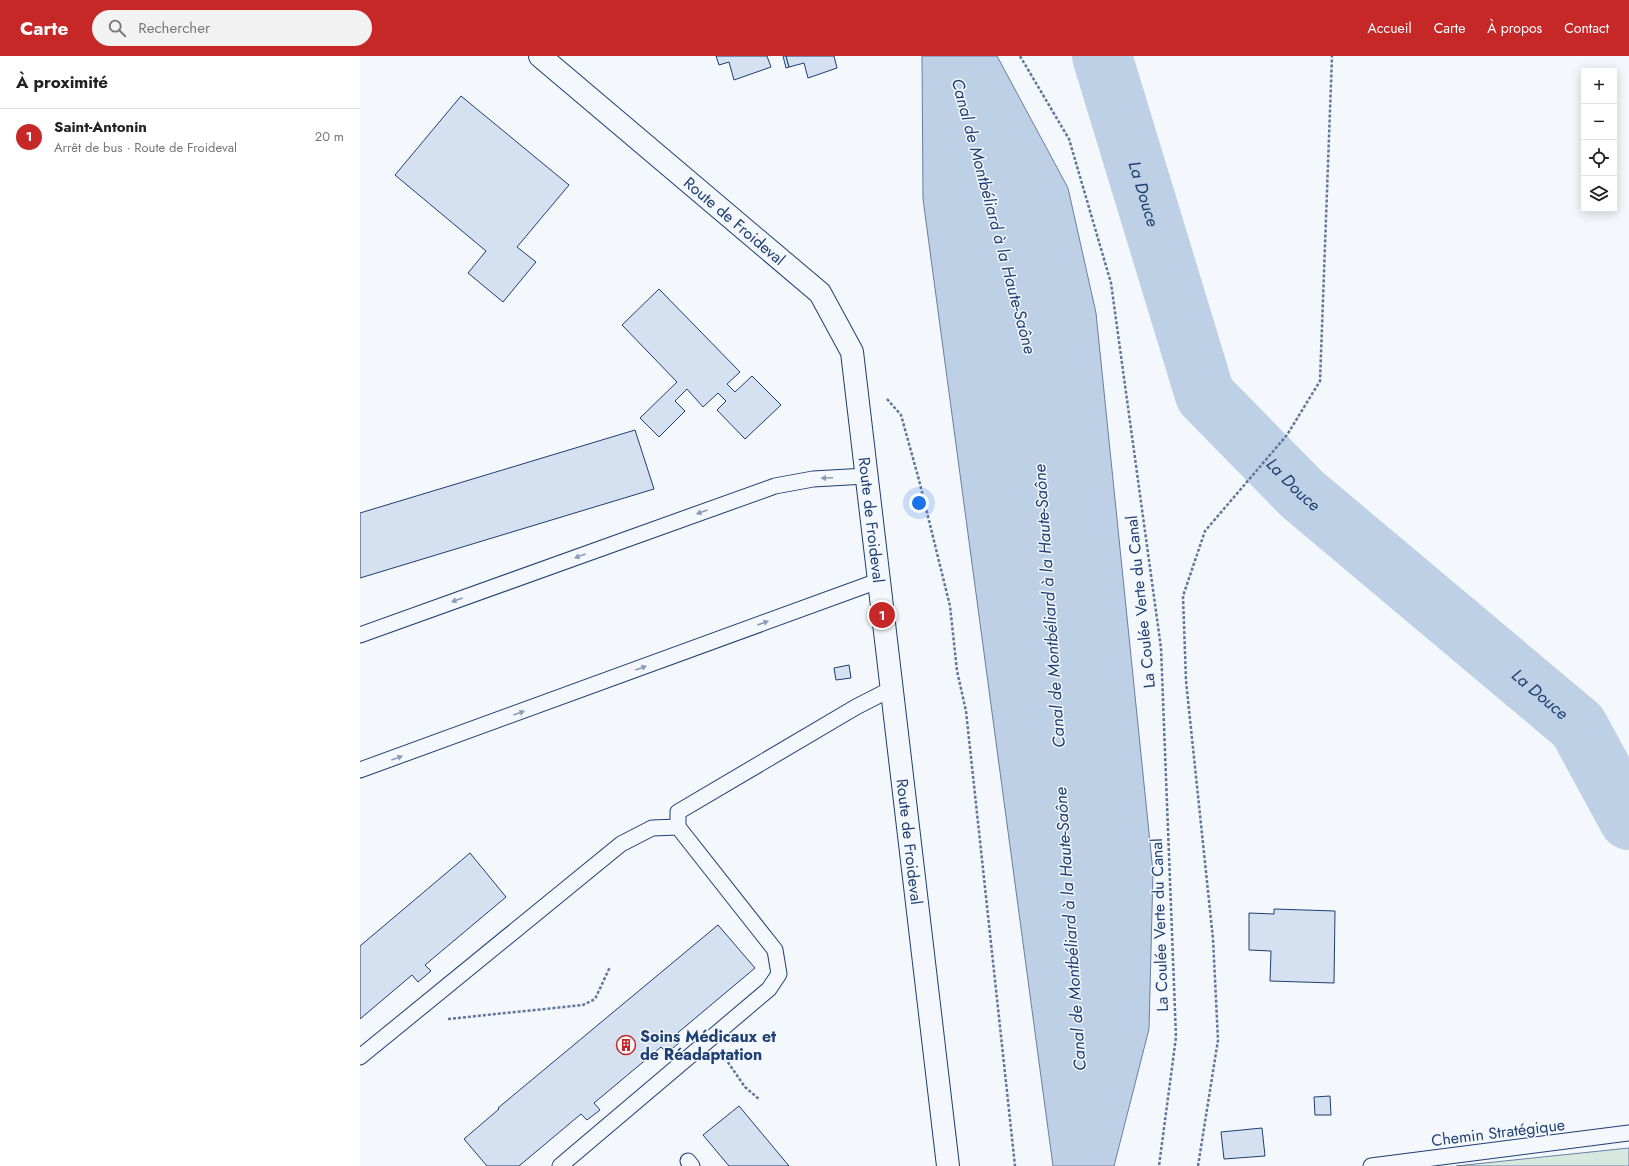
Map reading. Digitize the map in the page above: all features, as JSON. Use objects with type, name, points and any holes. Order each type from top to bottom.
[{"type":"street","name":"Route de Froideval","points":[[540,56],[820,292],[852,352],[948,1166]]},
{"type":"lane","points":[[360,635],[776,486],[813,479],[866,476]]},
{"type":"lane","points":[[360,770],[878,581]]},
{"type":"lane","points":[[560,1166],[769,988],[779,974],[775,950],[678,827],[678,812],[856,707],[891,689]]},
{"type":"lane","points":[[360,1057],[621,844],[652,828],[678,827]]},
{"type":"lane","name":"Chemin Stratégique","points":[[1371,1166],[1629,1133]]},
{"type":"path","name":"La Coulée Verte du Canal","points":[[1020,56],[1069,139],[1111,284],[1160,648],[1176,1037],[1158,1166]]},
{"type":"path","points":[[1198,1166],[1218,1040],[1213,939],[1186,681],[1183,596],[1205,531],[1287,435],[1320,381],[1332,56]]},
{"type":"path","points":[[855,383],[869,379],[901,415],[919,480],[950,606],[957,671],[966,719],[1015,1166]]},
{"type":"path","points":[[414,1013],[427,1021],[583,1005],[595,999],[610,967]]},
{"type":"path","points":[[711,1038],[745,1088],[760,1100]]},
{"type":"shaded area","points":[[1629,1148],[1629,1166],[1456,1166]]},
{"type":"water","name":"Canal de Montbéliard à la Haute-Saône","points":[[922,56],[997,56],[1068,188],[1096,313],[1153,872],[1149,1029],[1114,1166],[1053,1166],[923,199]]},
{"type":"building","points":[[716,56],[767,56],[771,67],[734,80],[729,62],[719,65]]},
{"type":"building","points":[[783,56],[786,56],[789,67],[786,68]]},
{"type":"building","points":[[786,56],[834,56],[837,68],[808,78],[804,63],[789,67]]},
{"type":"building","points":[[461,96],[569,185],[517,247],[536,262],[503,302],[468,273],[486,251],[395,175]]},
{"type":"building","points":[[659,289],[740,372],[727,384],[735,392],[752,376],[781,405],[745,439],[717,410],[726,401],[718,393],[703,407],[687,389],[675,401],[685,411],[659,437],[640,418],[677,382],[622,325]]},
{"type":"building","points":[[635,430],[654,489],[360,578],[360,513]]},
{"type":"building","points":[[849,665],[851,678],[836,680],[834,668]]},
{"type":"building","points":[[470,853],[506,897],[425,965],[431,971],[418,982],[412,975],[360,1019],[360,946]]},
{"type":"building","points":[[1274,909],[1335,911],[1334,983],[1270,981],[1271,951],[1249,950],[1249,913],[1274,914]]},
{"type":"building","name":"Soins Médicaux et de Réadaptation","points":[[718,925],[755,968],[674,1036],[679,1043],[667,1053],[661,1047],[594,1103],[600,1110],[587,1120],[581,1114],[519,1166],[487,1166],[464,1139],[499,1109],[498,1108]]},
{"type":"building","points":[[1330,1096],[1331,1115],[1315,1115],[1314,1097]]},
{"type":"building","points":[[739,1106],[789,1166],[729,1166],[703,1135]]},
{"type":"building","points":[[1262,1128],[1265,1156],[1224,1159],[1221,1132]]},
{"type":"waterway","name":"La Douce","points":[[1102,56],[1205,395],[1302,494],[1578,726],[1629,820]]},
{"type":"place","name":"Saint-Antonin","points":[[882,615]]},
{"type":"place","name":"Soins Médicaux et de Réadaptation","points":[[626,1045]]}]
